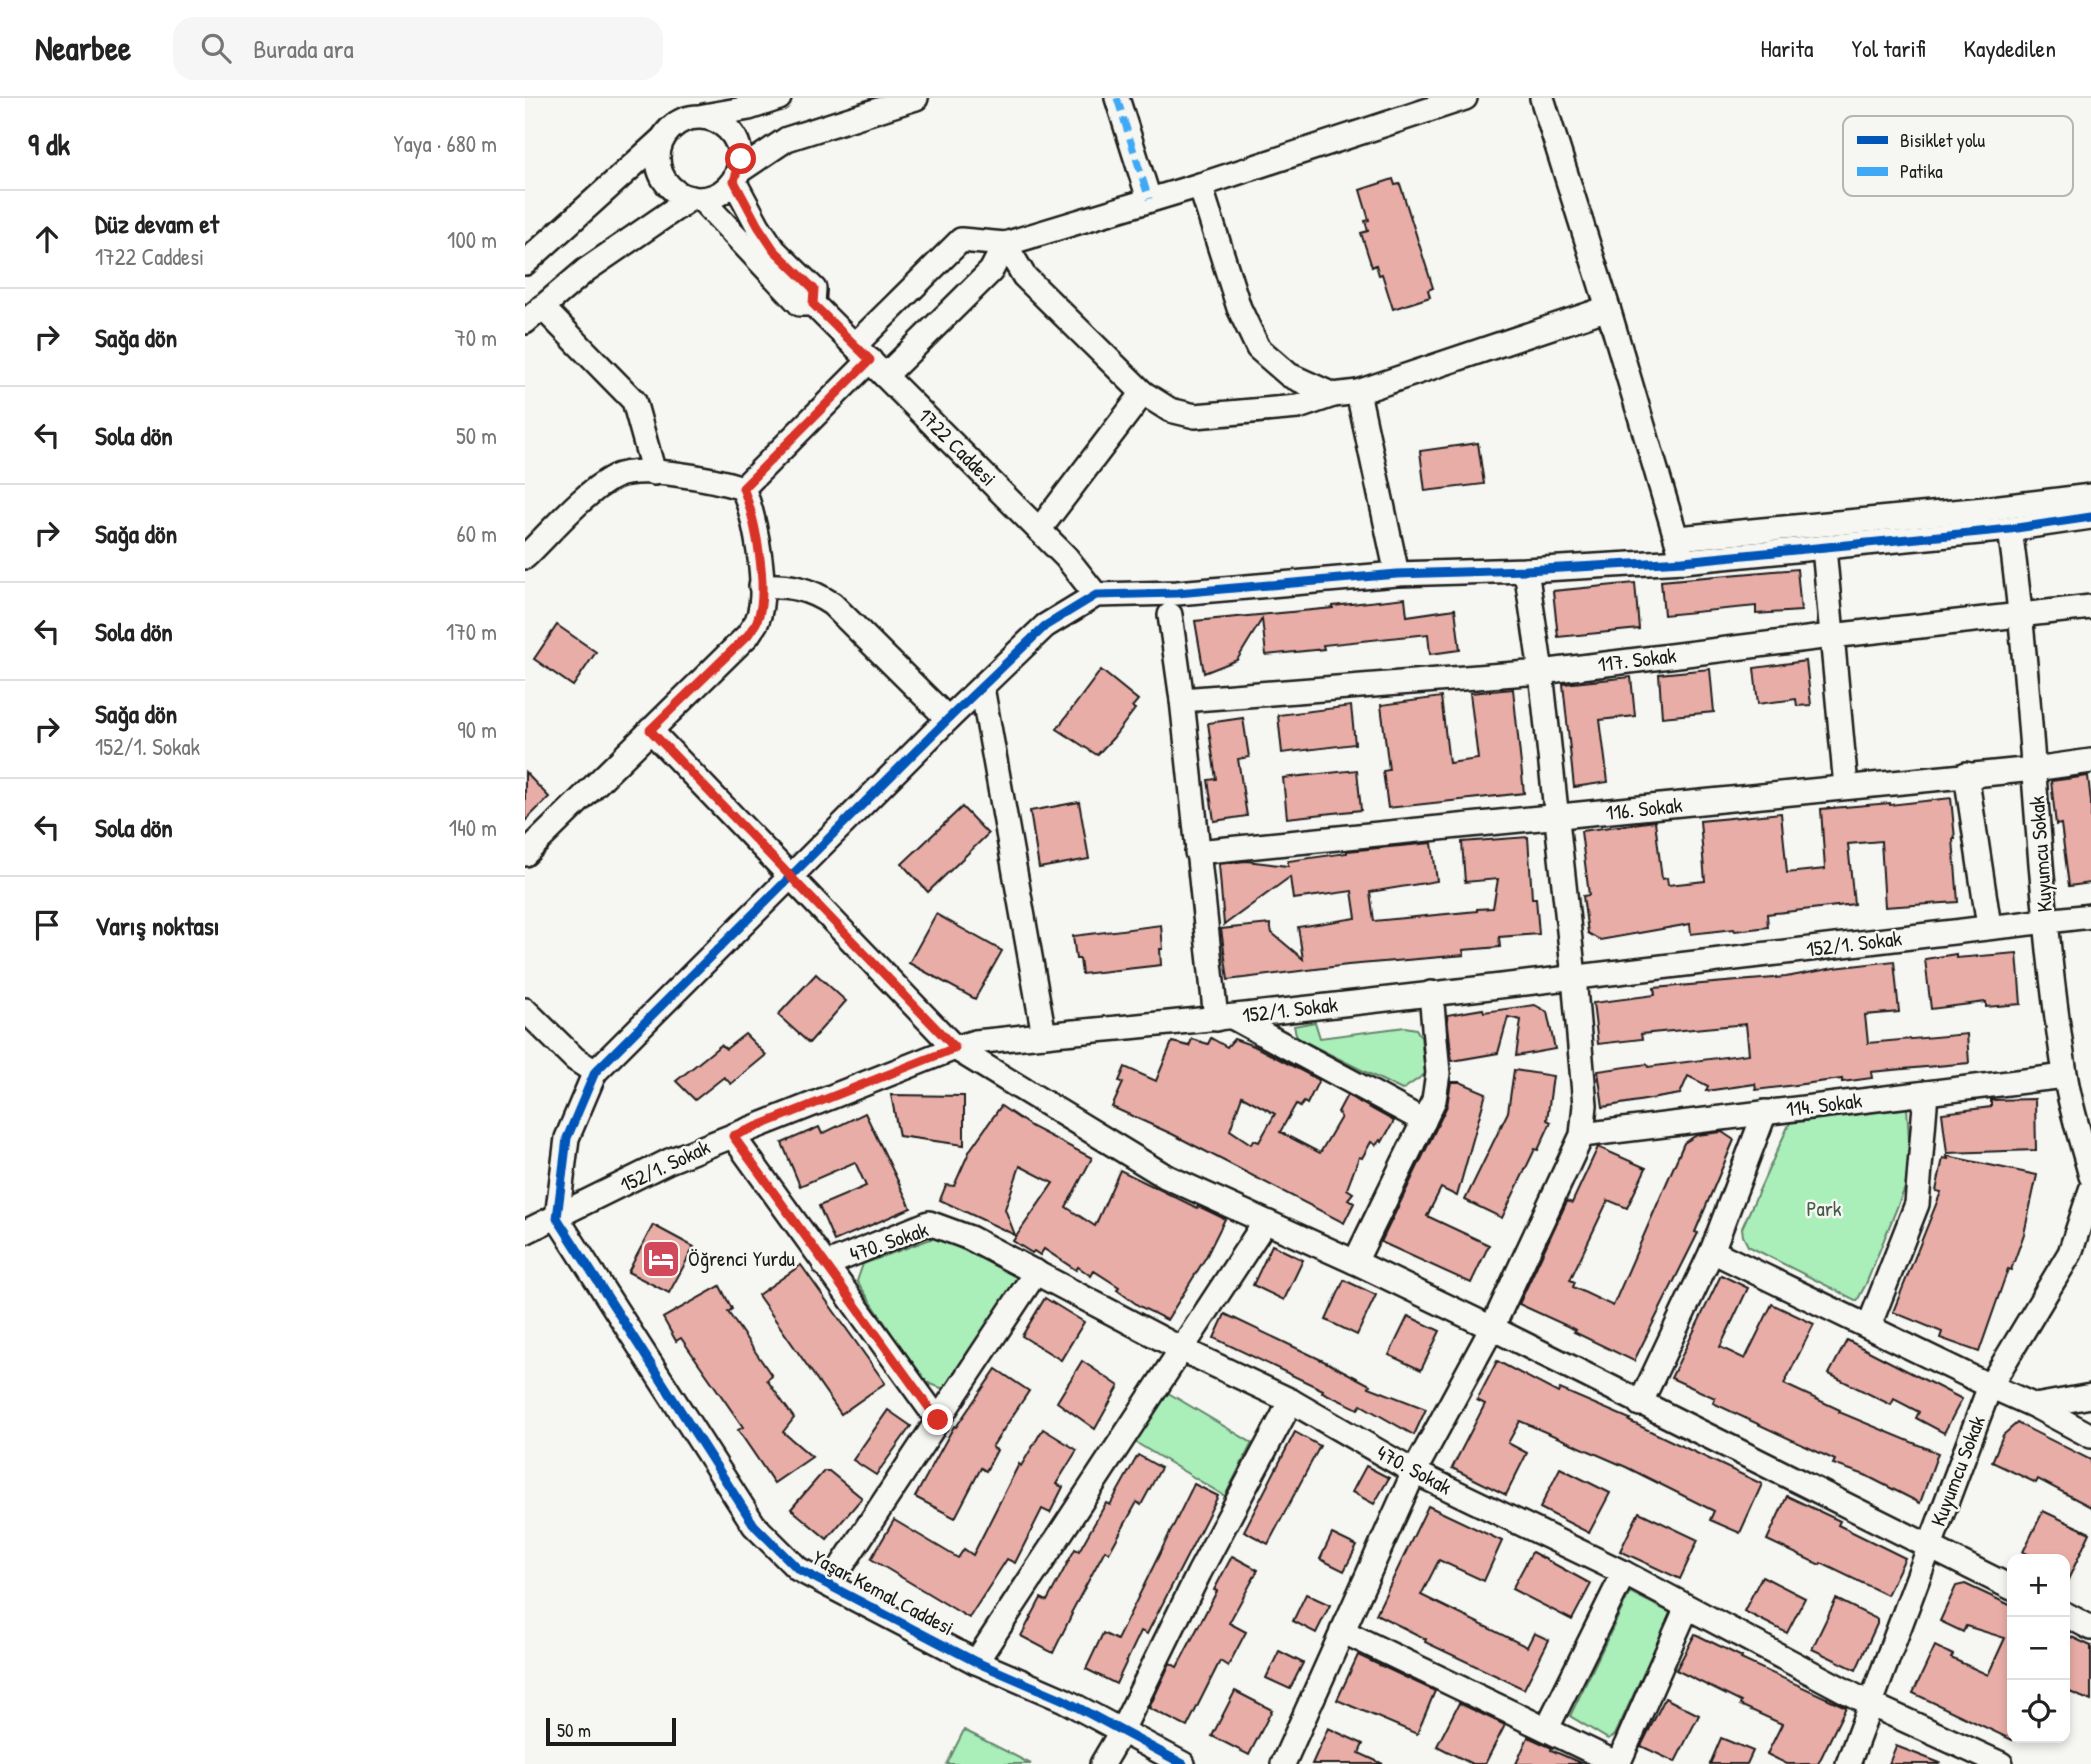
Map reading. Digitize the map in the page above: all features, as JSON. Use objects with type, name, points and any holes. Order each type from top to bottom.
[{"type":"street","points":[[525,263],[662,139],[674,124],[692,117],[748,108],[779,98]]},
{"type":"street","points":[[654,473],[633,401],[534,314],[586,270],[696,199],[720,194],[736,176],[787,139],[916,98]]},
{"type":"street","points":[[1117,98],[1149,199]]},
{"type":"street","points":[[743,488],[870,360],[961,240],[1005,244],[1199,185],[1465,98]]},
{"type":"street","points":[[1542,98],[1683,561]]},
{"type":"street","points":[[702,116],[725,125],[734,135],[741,159],[736,176]]},
{"type":"street","points":[[662,139],[658,151],[662,176],[669,187],[679,194],[696,199]]},
{"type":"street","name":"1722 Caddesi","points":[[736,176],[758,226],[774,250],[814,289],[813,304]]},
{"type":"street","points":[[1199,185],[1239,308],[1258,348],[1289,375],[1333,395]]},
{"type":"street","name":"1722 Caddesi","points":[[696,199],[800,304],[813,304],[870,360],[1066,557],[1096,595]]},
{"type":"street","points":[[870,360],[991,271],[1005,244]]},
{"type":"street","points":[[1005,244],[1024,276],[1143,393],[1170,410],[1195,416],[1298,407],[1333,395],[1358,392],[1608,308]]},
{"type":"street","points":[[1358,392],[1397,574]]},
{"type":"street","points":[[1039,530],[1143,393]]},
{"type":"street","points":[[525,557],[591,493],[615,476],[630,473],[688,474],[743,488]]},
{"type":"street","points":[[525,854],[748,635],[758,619],[761,586],[756,527],[743,488]]},
{"type":"street","points":[[1678,538],[2091,496]]},
{"type":"street","points":[[557,1218],[567,1138],[595,1072],[948,719],[1045,626],[1096,595],[1177,593],[1397,574],[1683,561],[2010,529],[2091,517]]},
{"type":"street","name":"Kuyumcu Sokak","points":[[2010,529],[2022,615],[2046,921],[2065,1076],[2091,1176]]},
{"type":"street","points":[[1824,548],[1846,787]]},
{"type":"street","points":[[1283,1764],[1414,1472],[1492,1328],[1582,1135],[1585,1105],[1574,977],[1541,671],[1526,570]]},
{"type":"street","points":[[761,586],[788,585],[817,594],[832,604],[948,719]]},
{"type":"street","name":"117. Sokak","points":[[1182,700],[1541,671],[2091,607]]},
{"type":"street","points":[[1170,615],[1182,700],[1197,852],[1224,1018],[1424,1121]]},
{"type":"street","points":[[982,687],[1044,1035]]},
{"type":"street","points":[[650,730],[955,1048],[1165,1176],[1355,1262],[1492,1328],[2007,1586]]},
{"type":"street","name":"116. Sokak","points":[[1197,852],[1555,818],[2091,761]]},
{"type":"street","points":[[1966,775],[1989,926]]},
{"type":"street","name":"152/1. Sokak","points":[[525,1232],[669,1161],[975,1042],[1224,1018],[2091,916]]},
{"type":"street","points":[[1355,1262],[1434,1100],[1438,1073],[1431,993]]},
{"type":"street","points":[[525,1010],[575,1059],[595,1072]]},
{"type":"street","name":"114. Sokak","points":[[1582,1135],[2065,1076]]},
{"type":"street","points":[[1869,1326],[1917,1204],[1926,1093]]},
{"type":"street","points":[[1640,1404],[1712,1251],[1765,1112]]},
{"type":"street","points":[[733,1136],[938,1420]]},
{"type":"street","name":"Kuyumcu Sokak","points":[[1848,1764],[1990,1386],[2070,1253],[2087,1214],[2091,1190]]},
{"type":"street","name":"Yaşar Kemal Caddesi","points":[[557,1218],[754,1525],[798,1569],[976,1662],[1064,1700],[1184,1764]]},
{"type":"street","points":[[976,1662],[1265,1222]]},
{"type":"street","name":"470. Sokak","points":[[825,1265],[929,1223],[970,1238],[1181,1349],[1291,1401],[1414,1472],[1624,1573],[1870,1704],[2001,1764]]},
{"type":"street","points":[[1712,1251],[2035,1406],[2091,1436]]},
{"type":"street","points":[[829,1585],[1036,1272]]},
{"type":"street","points":[[2035,1406],[2091,1396]]},
{"type":"street","points":[[1102,1764],[1122,1730],[1199,1573],[1291,1401]]},
{"type":"street","points":[[1547,1728],[1624,1573]]},
{"type":"street","points":[[1342,1631],[1618,1764],[1687,1607]]},
{"type":"street","points":[[2069,1617],[2091,1628]]},
{"type":"green space","points":[[1315,1022],[1320,1038],[1405,1027],[1416,1029],[1421,1037],[1425,1074],[1402,1090],[1297,1038],[1294,1026]]},
{"type":"green space","name":"Park","points":[[1907,1107],[1911,1173],[1857,1301],[1748,1246],[1742,1228],[1791,1120]]},
{"type":"green space","points":[[936,1237],[1018,1276],[946,1390],[923,1381],[857,1281],[863,1264]]},
{"type":"green space","points":[[1165,1391],[1252,1443],[1225,1496],[1135,1442]]},
{"type":"green space","points":[[1630,1592],[1671,1613],[1615,1735],[1608,1739],[1570,1716]]},
{"type":"green space","points":[[964,1730],[1031,1764],[947,1764]]},
{"type":"building","points":[[1393,179],[1395,185],[1400,184],[1433,288],[1428,290],[1430,297],[1393,309],[1382,274],[1379,275],[1376,265],[1372,267],[1361,233],[1368,231],[1365,221],[1369,220],[1360,190]]},
{"type":"building","points":[[1478,443],[1484,484],[1425,491],[1420,451]]},
{"type":"building","points":[[1797,569],[1801,611],[1756,614],[1756,606],[1664,615],[1661,581]]},
{"type":"building","points":[[1635,583],[1639,629],[1558,637],[1553,591]]},
{"type":"building","points":[[1405,598],[1407,616],[1455,609],[1460,650],[1430,654],[1428,634],[1323,645],[1324,649],[1266,655],[1262,619],[1237,660],[1204,673],[1195,621],[1333,608]]},
{"type":"building","points":[[557,625],[596,652],[573,686],[534,659]]},
{"type":"building","points":[[1806,661],[1811,705],[1797,706],[1796,699],[1758,704],[1754,668]]},
{"type":"building","points":[[1710,669],[1714,712],[1662,717],[1659,674]]},
{"type":"building","points":[[1101,670],[1138,700],[1132,707],[1135,709],[1097,755],[1057,729]]},
{"type":"building","points":[[1631,677],[1635,716],[1600,720],[1608,782],[1574,787],[1563,684]]},
{"type":"building","points":[[1513,689],[1524,793],[1388,808],[1383,771],[1389,770],[1381,705],[1441,697],[1449,763],[1478,759],[1470,693]]},
{"type":"building","points":[[1351,706],[1355,744],[1282,753],[1278,715]]},
{"type":"building","points":[[1243,718],[1249,757],[1238,759],[1247,816],[1214,821],[1208,780],[1216,779],[1208,723]]},
{"type":"building","points":[[1357,770],[1361,810],[1287,818],[1283,778]]},
{"type":"building","points":[[525,772],[549,797],[525,821]]},
{"type":"building","points":[[2088,776],[2091,802],[2091,883],[2069,886],[2061,824],[2056,825],[2051,781]]},
{"type":"building","points":[[1951,798],[1958,902],[1885,907],[1881,841],[1848,844],[1854,904],[1767,914],[1768,927],[1735,931],[1691,934],[1690,924],[1600,940],[1588,933],[1583,896],[1589,895],[1581,831],[1655,821],[1662,879],[1667,878],[1668,885],[1705,881],[1700,821],[1781,813],[1787,873],[1825,869],[1821,809]]},
{"type":"building","points":[[1079,802],[1089,859],[1039,868],[1030,811]]},
{"type":"building","points":[[962,807],[988,834],[928,892],[902,864]]},
{"type":"building","points":[[1528,837],[1532,898],[1536,898],[1539,934],[1499,937],[1500,947],[1463,950],[1464,955],[1348,965],[1228,980],[1221,929],[1270,924],[1272,933],[1303,959],[1298,927],[1356,918],[1352,891],[1293,899],[1290,877],[1224,925],[1219,864],[1246,861],[1288,866],[1288,861],[1347,851],[1432,843],[1437,881],[1370,892],[1374,921],[1493,908],[1498,879],[1465,882],[1462,842]]},
{"type":"building","points":[[936,914],[1002,951],[975,999],[909,963]]},
{"type":"building","points":[[1161,925],[1161,965],[1082,974],[1080,959],[1076,959],[1073,936]]},
{"type":"building","points":[[2017,953],[2021,1004],[1986,1007],[1986,1002],[1931,1009],[1925,959],[1956,954],[1956,958]]},
{"type":"building","points":[[1894,961],[1899,1012],[1865,1015],[1868,1043],[1967,1034],[1969,1063],[1871,1072],[1872,1078],[1756,1090],[1755,1084],[1706,1091],[1708,1086],[1688,1076],[1680,1094],[1603,1107],[1598,1071],[1749,1054],[1746,1024],[1641,1034],[1642,1039],[1598,1044],[1593,1003],[1655,995],[1654,988],[1786,977]]},
{"type":"building","points":[[816,974],[846,1001],[809,1043],[778,1015]]},
{"type":"building","points":[[1535,1005],[1547,1012],[1555,1049],[1516,1056],[1521,1020],[1508,1017],[1498,1053],[1452,1061],[1447,1015]]},
{"type":"building","points":[[745,1034],[766,1055],[731,1084],[724,1077],[695,1100],[676,1081],[721,1045],[726,1049]]},
{"type":"building","points":[[1211,1038],[1227,1047],[1234,1039],[1254,1046],[1319,1080],[1307,1104],[1304,1102],[1300,1107],[1296,1104],[1280,1132],[1320,1153],[1341,1117],[1338,1112],[1347,1095],[1394,1121],[1382,1142],[1380,1140],[1376,1145],[1371,1142],[1362,1158],[1359,1157],[1347,1189],[1353,1193],[1348,1199],[1354,1203],[1344,1223],[1172,1134],[1112,1107],[1123,1083],[1119,1081],[1125,1067],[1156,1081],[1172,1042],[1189,1046],[1192,1039],[1208,1044]],"holes":[[[1242,1096],[1275,1114],[1259,1142],[1254,1140],[1251,1144],[1230,1130]]]},
{"type":"building","points":[[1514,1070],[1553,1076],[1547,1120],[1551,1122],[1502,1218],[1465,1200],[1508,1112]]},
{"type":"building","points":[[1451,1082],[1460,1082],[1486,1093],[1457,1196],[1441,1188],[1427,1216],[1489,1245],[1471,1283],[1381,1242],[1447,1106]]},
{"type":"building","points":[[891,1095],[964,1096],[964,1145],[899,1136]]},
{"type":"building","points":[[2035,1099],[2036,1150],[1947,1153],[1942,1113],[1991,1107],[1991,1100]]},
{"type":"building","points":[[1001,1106],[1032,1127],[1092,1158],[1066,1207],[1095,1226],[1120,1170],[1225,1219],[1206,1257],[1167,1320],[1139,1306],[1117,1290],[1119,1287],[1094,1271],[1091,1276],[1078,1267],[1076,1270],[1044,1249],[1040,1255],[1034,1251],[1032,1253],[1013,1241],[1053,1183],[1020,1166],[1005,1209],[1015,1235],[940,1200],[946,1185],[954,1186],[970,1150]]},
{"type":"building","points":[[865,1113],[911,1208],[834,1241],[819,1206],[866,1186],[855,1162],[800,1186],[782,1143],[819,1127],[822,1134]]},
{"type":"building","points":[[1722,1132],[1734,1140],[1695,1232],[1698,1233],[1634,1361],[1519,1304],[1567,1201],[1572,1203],[1598,1147],[1646,1168],[1627,1208],[1608,1200],[1570,1280],[1575,1282],[1573,1287],[1613,1306],[1684,1143],[1697,1135]]},
{"type":"building","points":[[1947,1156],[2037,1175],[2024,1234],[2011,1270],[2008,1269],[1979,1352],[1940,1338],[1942,1332],[1893,1312],[1941,1192],[1936,1191],[1943,1158],[1948,1159]]},
{"type":"building","name":"Öğrenci Yurdu","points":[[653,1225],[694,1247],[669,1293],[628,1272]]},
{"type":"building","points":[[1272,1245],[1303,1260],[1284,1300],[1253,1285]]},
{"type":"building","points":[[801,1265],[885,1383],[841,1414],[758,1295]]},
{"type":"building","points":[[1721,1275],[1748,1288],[1720,1347],[1745,1359],[1772,1304],[1814,1324],[1784,1384],[1840,1410],[1839,1412],[1938,1453],[1920,1503],[1865,1475],[1833,1464],[1835,1460],[1713,1403],[1715,1398],[1671,1378]]},
{"type":"building","points":[[1344,1280],[1376,1295],[1357,1335],[1326,1320]]},
{"type":"building","points":[[720,1286],[732,1309],[728,1312],[772,1376],[767,1380],[794,1418],[783,1432],[812,1457],[774,1483],[738,1430],[743,1427],[681,1338],[676,1341],[663,1318]]},
{"type":"building","points":[[1045,1298],[1084,1322],[1061,1360],[1022,1336]]},
{"type":"building","points":[[1225,1314],[1334,1366],[1370,1385],[1369,1387],[1426,1409],[1414,1435],[1361,1405],[1358,1409],[1214,1338]]},
{"type":"building","points":[[1408,1316],[1440,1331],[1421,1370],[1389,1355]]},
{"type":"building","points":[[1847,1340],[1962,1399],[1944,1433],[1916,1418],[1919,1412],[1894,1399],[1891,1405],[1829,1374]]},
{"type":"building","points":[[1082,1361],[1119,1386],[1095,1429],[1057,1402]]},
{"type":"building","points":[[1497,1361],[1558,1393],[1560,1389],[1630,1419],[1629,1421],[1762,1484],[1740,1533],[1710,1520],[1714,1511],[1626,1467],[1520,1421],[1508,1443],[1527,1453],[1506,1495],[1452,1468],[1485,1404],[1477,1400]]},
{"type":"building","points":[[996,1369],[1029,1391],[992,1447],[997,1450],[986,1471],[981,1468],[955,1518],[915,1497],[954,1426],[956,1427]]},
{"type":"building","points":[[888,1410],[911,1426],[876,1475],[853,1460]]},
{"type":"building","points":[[2017,1423],[2091,1460],[2091,1507],[2038,1479],[2036,1483],[1992,1462],[2003,1435]]},
{"type":"building","points":[[1043,1429],[1077,1450],[1056,1484],[1063,1487],[1050,1513],[1042,1509],[1015,1563],[1007,1559],[969,1618],[871,1559],[894,1520],[958,1558],[964,1549],[973,1555],[1019,1464],[1021,1466]]},
{"type":"building","points":[[1295,1432],[1320,1446],[1268,1544],[1244,1531]]},
{"type":"building","points":[[1138,1455],[1161,1468],[1141,1505],[1137,1502],[1109,1553],[1105,1550],[1053,1653],[1021,1636],[1041,1598],[1047,1601],[1075,1549],[1079,1551],[1106,1503],[1110,1505]]},
{"type":"building","points":[[1366,1466],[1389,1478],[1374,1504],[1352,1492]]},
{"type":"building","points":[[1560,1468],[1610,1493],[1589,1533],[1540,1508]]},
{"type":"building","points":[[824,1471],[829,1471],[862,1498],[827,1539],[791,1509]]},
{"type":"building","points":[[1194,1484],[1218,1496],[1147,1634],[1141,1631],[1116,1684],[1086,1669],[1103,1633],[1117,1640]]},
{"type":"building","points":[[1787,1496],[1840,1521],[1838,1525],[1905,1558],[1887,1595],[1767,1540]]},
{"type":"building","points":[[1428,1506],[1502,1541],[1484,1581],[1439,1560],[1421,1595],[1527,1647],[1534,1633],[1549,1640],[1524,1689],[1425,1642],[1426,1639],[1376,1614]]},
{"type":"building","points":[[2043,1511],[2090,1533],[2070,1575],[2070,1554],[2023,1552]]},
{"type":"building","points":[[1639,1512],[1698,1540],[1680,1579],[1620,1551]]},
{"type":"building","points":[[1332,1534],[1357,1546],[1344,1571],[1320,1559]]},
{"type":"building","points":[[1532,1552],[1591,1584],[1572,1620],[1512,1589]]},
{"type":"building","points":[[1232,1556],[1258,1570],[1229,1623],[1246,1632],[1228,1666],[1220,1661],[1187,1727],[1149,1708],[1170,1663],[1177,1667]]},
{"type":"building","points":[[1762,1576],[1805,1598],[1787,1633],[1744,1611]]},
{"type":"building","points":[[1965,1584],[2007,1604],[2007,1738],[1913,1693],[1935,1646],[1953,1655],[1951,1658],[1988,1675],[2005,1638],[1966,1626],[1963,1632],[1940,1621],[1956,1586]]},
{"type":"building","points":[[1306,1594],[1330,1605],[1316,1633],[1293,1621]]},
{"type":"building","points":[[1836,1599],[1877,1619],[1856,1670],[1812,1649]]},
{"type":"building","points":[[1695,1634],[1742,1657],[1741,1659],[1846,1707],[1818,1764],[1787,1764],[1767,1754],[1782,1724],[1740,1705],[1741,1702],[1676,1670]]},
{"type":"building","points":[[2070,1636],[2091,1646],[2091,1701],[2070,1692]]},
{"type":"building","points":[[1279,1651],[1303,1663],[1290,1689],[1266,1678]]},
{"type":"building","points":[[1358,1655],[1435,1691],[1417,1734],[1337,1700]]},
{"type":"building","points":[[1235,1691],[1272,1710],[1249,1755],[1212,1736]]},
{"type":"building","points":[[1665,1698],[1699,1715],[1675,1762],[1641,1746]]},
{"type":"building","points":[[1459,1703],[1505,1725],[1485,1764],[1472,1764],[1437,1746]]},
{"type":"building","points":[[1328,1728],[1363,1744],[1359,1753],[1383,1764],[1312,1764]]},
{"type":"building","points":[[1528,1737],[1552,1748],[1551,1750],[1583,1764],[1516,1764]]},
{"type":"building","points":[[1721,1738],[1753,1751],[1747,1764],[1710,1764]]},
{"type":"building","points":[[1896,1746],[1940,1763],[1889,1764]]},
{"type":"marked path","points":[[1117,98],[1149,199]]},
{"type":"cycle path","points":[[1183,1764],[1064,1700],[976,1662],[798,1569],[754,1525],[557,1218],[567,1138],[595,1072],[948,719],[1045,626],[1096,595],[1177,593],[1397,574],[1683,561],[2010,529],[2091,517]]},
{"type":"place","name":"Öğrenci Yurdu","points":[[661,1259]]},
{"type":"route","points":[[741,159],[734,181],[758,226],[774,250],[814,289],[813,304],[870,360],[743,488],[756,527],[761,591],[758,619],[748,635],[650,730],[955,1048],[733,1136],[938,1420]]}]
